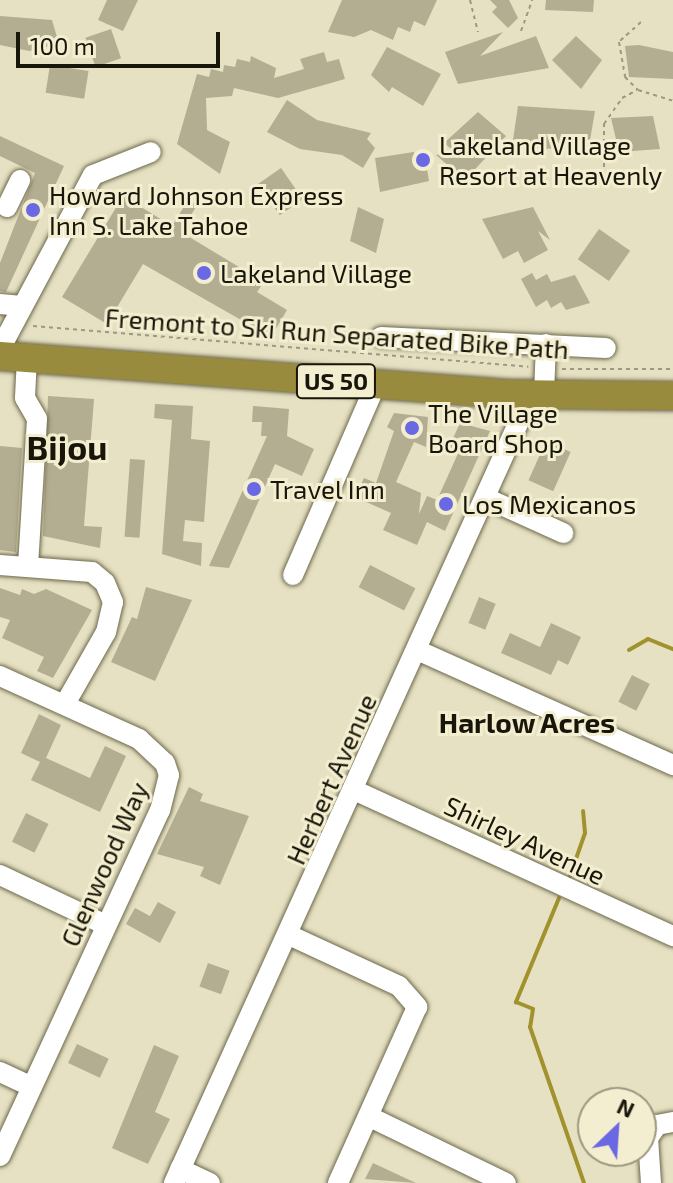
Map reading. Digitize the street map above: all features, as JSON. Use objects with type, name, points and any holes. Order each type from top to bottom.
[{"type":"highway","name":"US 50","points":[[13,357],[376,384],[541,386],[673,396]]},
{"type":"street","points":[[0,349],[93,175],[151,152]]},
{"type":"street","points":[[2,211],[20,180]]},
{"type":"street","points":[[0,304],[22,306]]},
{"type":"street","points":[[381,337],[606,348]]},
{"type":"street","points":[[541,386],[546,344]]},
{"type":"street","points":[[13,357],[25,398],[37,419],[28,567]]},
{"type":"street","points":[[293,575],[376,384]]},
{"type":"street","name":"Herbert Avenue","points":[[177,1176],[356,791],[486,498],[541,386]]},
{"type":"street","points":[[486,498],[563,533]]},
{"type":"street","points":[[0,565],[92,572],[105,583],[113,602],[106,632],[65,704]]},
{"type":"street","points":[[417,650],[673,765]]},
{"type":"street","name":"Glenwood Way","points":[[0,676],[139,739],[165,763],[169,775],[160,810],[0,1156]]},
{"type":"street","name":"Shirley Avenue","points":[[356,791],[673,936]]},
{"type":"street","points":[[0,875],[106,925]]},
{"type":"street","points":[[289,935],[414,999],[415,1022],[338,1183]]},
{"type":"street","points":[[0,1072],[32,1087]]},
{"type":"street","points":[[370,1117],[506,1183]]},
{"type":"street","points":[[651,1183],[648,1138],[657,1125],[673,1122]]},
{"type":"street","points":[[177,1176],[210,1183]]},
{"type":"path","points":[[470,0],[478,32]]},
{"type":"path","points":[[521,31],[532,0]]},
{"type":"path","points":[[641,22],[623,35],[618,50],[625,77],[638,90],[673,101]]},
{"type":"path","points":[[604,167],[607,117],[638,90]]},
{"type":"path","name":"Fremont to Ski Run Separated Bike Path","points":[[11,327],[63,325],[106,336],[541,386],[673,369]]},
{"type":"building","points":[[107,0],[138,0],[123,31],[98,20]]},
{"type":"building","points":[[342,0],[437,0],[425,26],[414,21],[410,32],[398,27],[393,40],[371,30],[354,37],[328,32]]},
{"type":"building","points":[[490,0],[509,0],[518,18],[508,28],[492,12],[497,7]]},
{"type":"building","points":[[546,0],[594,0],[593,12],[545,10]]},
{"type":"building","points":[[0,16],[52,20],[59,44],[29,51],[0,45]]},
{"type":"building","points":[[111,29],[121,58],[96,67],[85,38]]},
{"type":"building","points":[[503,32],[480,56],[536,36],[549,68],[458,84],[445,52]]},
{"type":"building","points":[[576,36],[602,60],[581,89],[552,60]]},
{"type":"building","points":[[639,45],[673,52],[673,79],[629,77],[625,46]]},
{"type":"building","points":[[387,47],[441,74],[423,106],[392,87],[389,92],[371,75]]},
{"type":"building","points":[[324,52],[327,62],[339,59],[345,79],[278,98],[234,88],[232,96],[206,98],[207,130],[230,142],[220,174],[177,144],[197,74],[209,77],[211,69],[223,72],[224,65],[235,67],[237,59],[250,62],[251,56],[276,68],[274,78],[304,69],[300,59]]},
{"type":"building","points":[[50,65],[89,71],[84,99],[46,93]]},
{"type":"building","points":[[287,100],[317,120],[371,133],[367,139],[375,148],[363,168],[342,155],[300,149],[267,132]]},
{"type":"building","points":[[518,106],[595,111],[589,146],[543,149],[513,140]]},
{"type":"building","points":[[478,112],[506,136],[465,180],[436,155],[455,152],[444,143]]},
{"type":"building","points":[[653,116],[660,149],[619,152],[611,118]]},
{"type":"building","name":"Howard Johnson Express Inn S. Lake Tahoe","points":[[0,136],[64,166],[6,292],[0,291],[0,263],[35,173],[0,156]]},
{"type":"building","points":[[414,152],[415,159],[425,157],[429,181],[380,192],[375,158]]},
{"type":"building","points":[[281,168],[303,199],[280,215],[258,184]]},
{"type":"building","name":"Lakeland Village","points":[[123,196],[172,226],[188,200],[197,205],[181,232],[264,282],[257,292],[287,310],[271,337],[143,264],[107,324],[62,297]]},
{"type":"building","points":[[358,207],[384,219],[376,253],[350,241]]},
{"type":"building","points":[[533,207],[550,240],[538,231],[548,250],[524,263],[518,251],[503,259],[482,219]]},
{"type":"building","points":[[599,229],[630,251],[609,281],[578,259]]},
{"type":"building","points":[[532,273],[536,280],[547,274],[551,282],[575,275],[590,303],[566,310],[561,302],[551,308],[547,300],[536,307],[521,279]]},
{"type":"building","points":[[48,396],[94,399],[84,526],[102,527],[100,548],[43,536]]},
{"type":"building","points":[[155,404],[193,406],[191,439],[210,441],[204,522],[185,520],[183,541],[202,543],[201,566],[162,554],[172,420],[154,418]]},
{"type":"building","name":"Travel Inn","points":[[253,406],[289,409],[287,436],[314,449],[302,476],[275,464],[229,568],[209,566],[267,436],[261,436],[262,422],[252,422]]},
{"type":"building","points":[[394,413],[428,417],[426,447],[414,442],[396,482],[421,493],[419,514],[427,496],[437,500],[460,449],[449,447],[460,423],[490,431],[445,531],[427,522],[417,545],[383,530],[391,513],[355,497],[364,478],[376,483],[394,431],[387,427]]},
{"type":"building","points":[[546,441],[571,452],[553,491],[529,480]]},
{"type":"building","points":[[0,446],[22,448],[16,552],[0,550]]},
{"type":"building","points":[[130,459],[145,460],[140,538],[125,537]]},
{"type":"building","points":[[370,565],[415,588],[404,610],[359,587]]},
{"type":"building","points":[[146,587],[192,600],[155,681],[111,662],[132,617],[137,619]]},
{"type":"building","points":[[0,588],[20,595],[22,589],[34,594],[46,589],[92,610],[53,678],[37,671],[44,657],[2,638],[10,620],[0,617]]},
{"type":"building","points":[[479,597],[496,604],[485,630],[469,623]]},
{"type":"building","points":[[551,623],[581,637],[568,665],[558,660],[551,675],[501,653],[510,633],[540,647]]},
{"type":"building","points":[[632,675],[650,684],[636,711],[618,702]]},
{"type":"building","points":[[39,714],[61,725],[46,758],[90,778],[105,746],[126,756],[100,812],[31,780],[40,762],[21,753]]},
{"type":"building","points":[[189,787],[203,794],[200,801],[249,816],[220,885],[200,876],[204,867],[157,854]]},
{"type":"building","points":[[26,813],[48,824],[34,853],[12,842]]},
{"type":"building","points":[[158,902],[176,912],[160,943],[126,924],[135,908],[150,916]]},
{"type":"building","points":[[208,963],[230,971],[221,994],[199,986]]},
{"type":"building","points":[[77,1044],[109,1059],[100,1078],[68,1063]]},
{"type":"building","points":[[154,1045],[179,1056],[155,1112],[170,1119],[148,1164],[112,1148]]},
{"type":"building","points":[[373,1163],[416,1183],[365,1179]]},
{"type":"waterway","points":[[629,650],[648,639],[673,649]]},
{"type":"waterway","points":[[570,876],[585,833],[583,811]]},
{"type":"waterway","points":[[559,898],[516,1002],[533,1009],[530,1027],[584,1183]]},
{"type":"place","name":"Lakeland Village Resort at Heavenly","points":[[423,160]]},
{"type":"place","name":"Howard Johnson Express Inn S. Lake Tahoe","points":[[33,210]]},
{"type":"place","name":"Lakeland Village","points":[[204,273]]},
{"type":"place","name":"The Village Board Shop","points":[[412,428]]},
{"type":"place","name":"Travel Inn","points":[[254,489]]},
{"type":"place","name":"Los Mexicanos","points":[[446,504]]},
{"type":"district","name":"Bijou","points":[[67,447]]},
{"type":"district","name":"Harlow Acres","points":[[527,722]]}]
